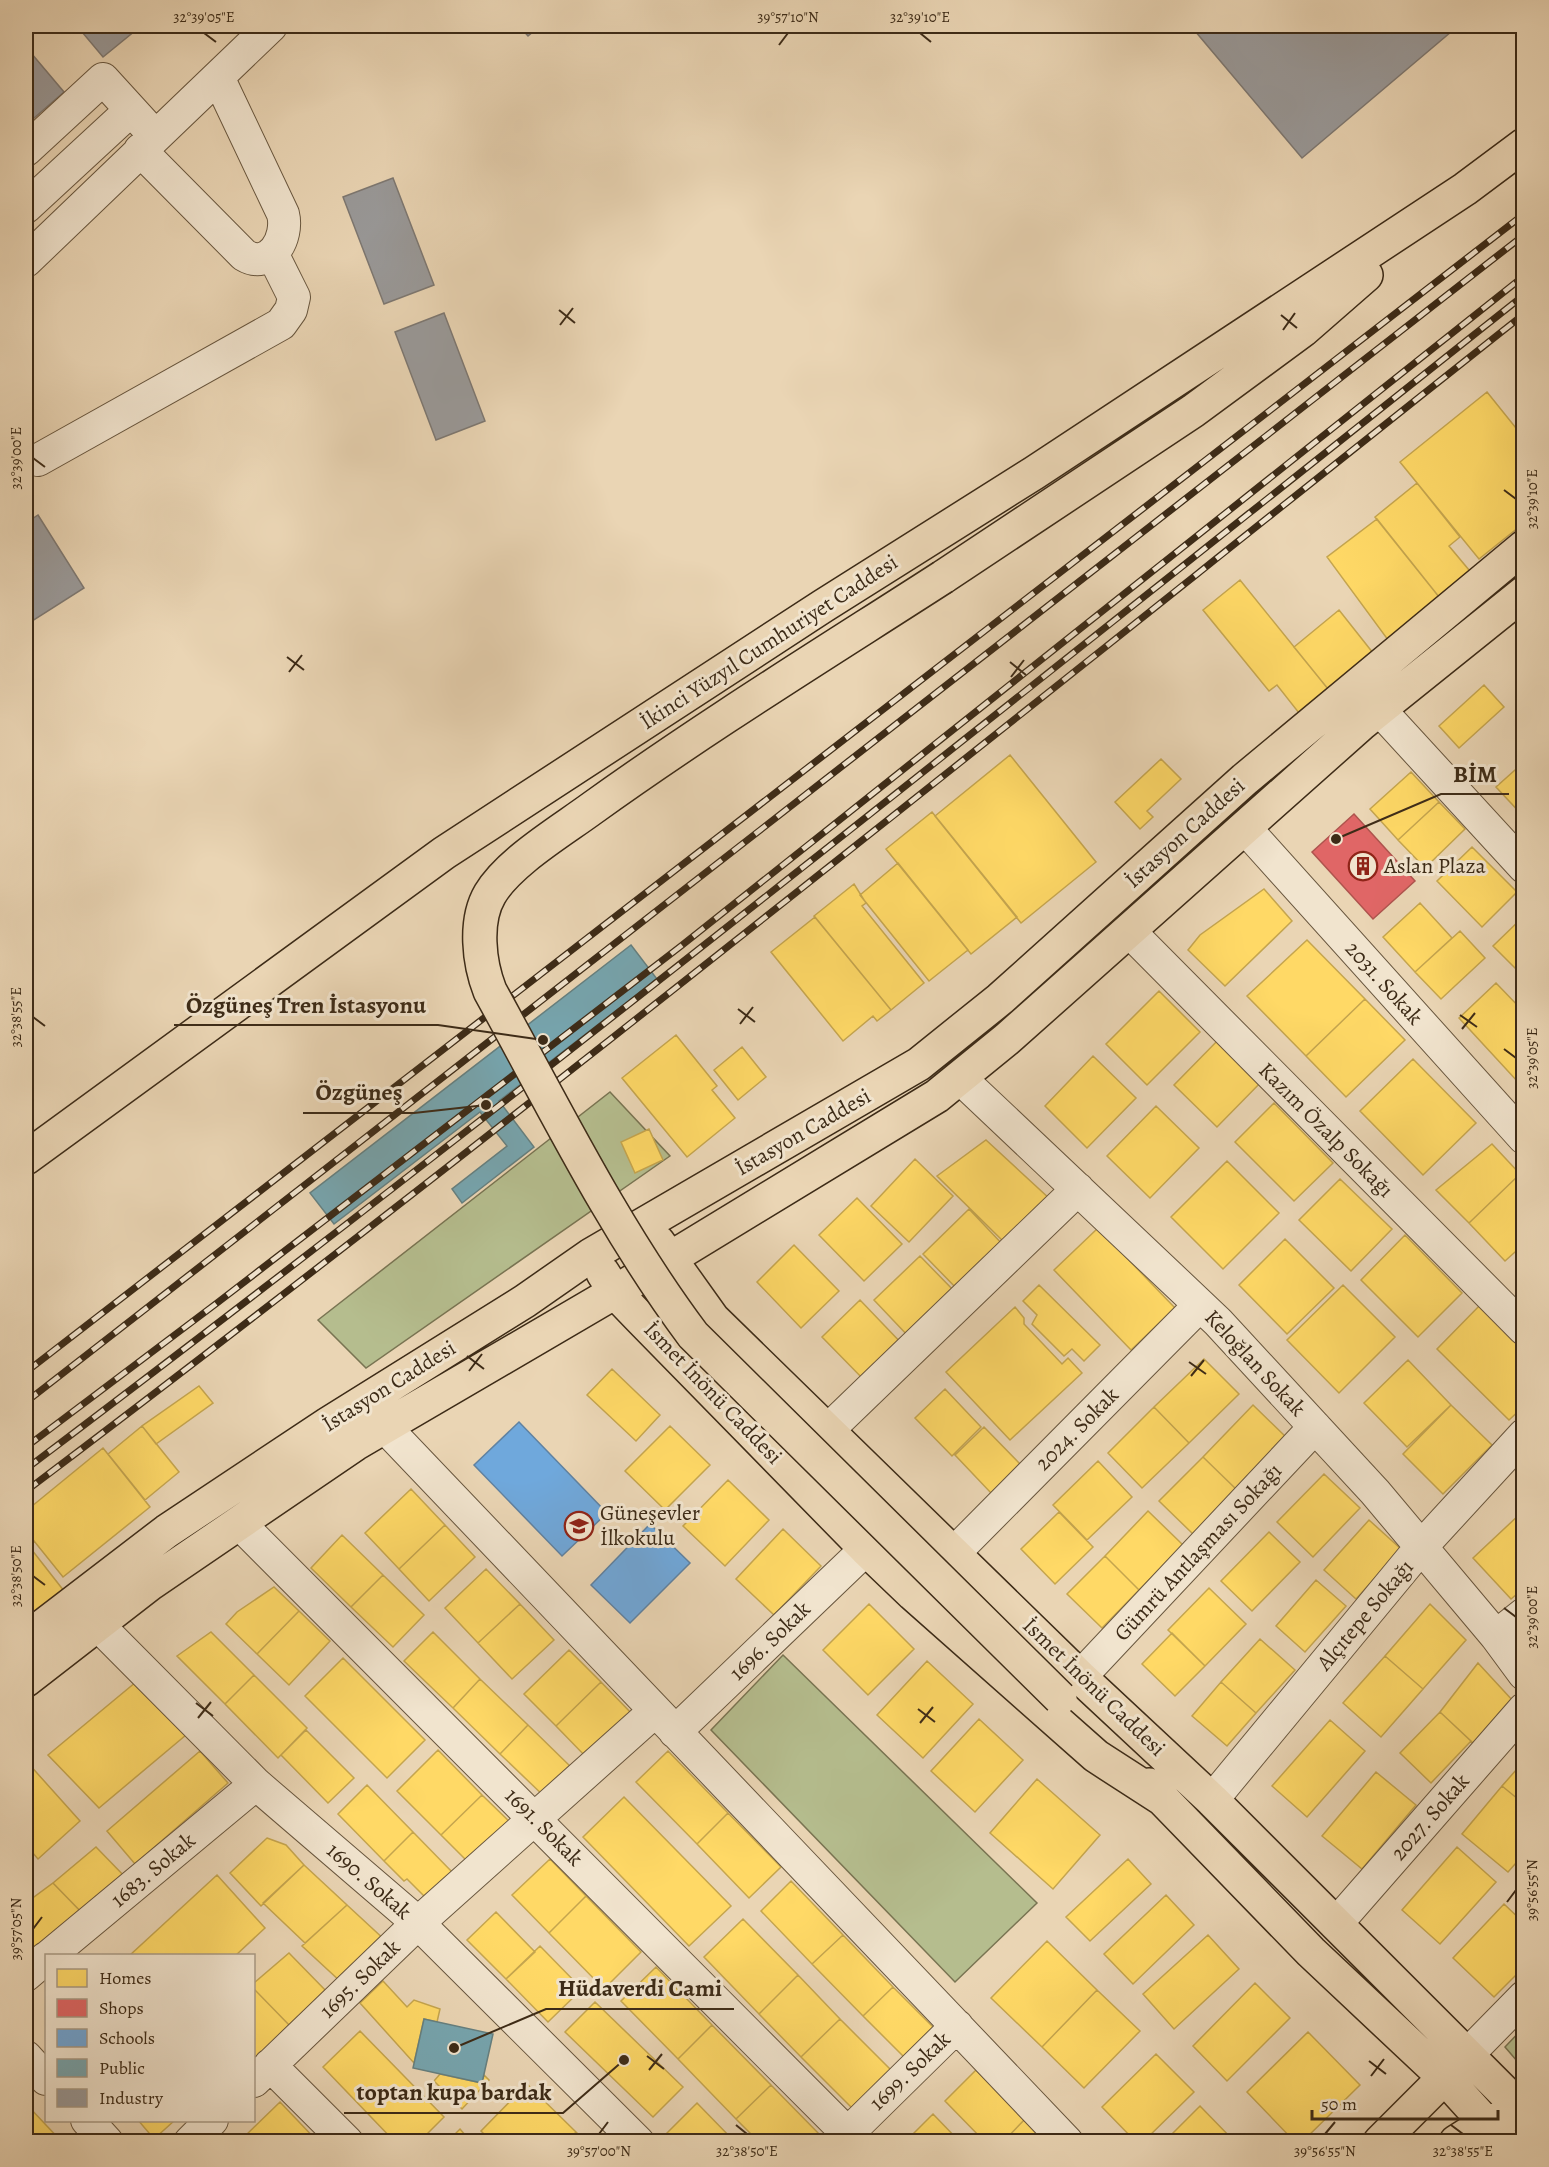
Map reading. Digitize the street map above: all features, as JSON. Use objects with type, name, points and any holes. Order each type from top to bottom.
[{"type":"main road","name":"İkinci Yüzyıl Cumhuriyet Caddesi","points":[[26,1158],[444,853],[823,606],[1034,473],[1465,189],[1524,145]]},
{"type":"main road","points":[[1070,1687],[693,1335],[661,1293],[594,1181],[490,991],[484,975],[482,958],[481,922],[484,908],[499,882],[522,860],[624,785],[1193,411],[1303,330],[1465,189]]},
{"type":"main road","name":"İstasyon Caddesi","points":[[26,1639],[167,1531],[328,1424],[525,1300],[591,1255],[919,1064],[1000,999],[1245,779],[1524,547]]},
{"type":"main road","name":"İstasyon Caddesi","points":[[26,1680],[151,1583],[355,1444],[615,1292],[937,1096],[1007,1039],[1379,710],[1524,593]]},
{"type":"main road","name":"İsmet İnönü Caddesi","points":[[646,1223],[669,1259],[713,1318],[954,1553],[1164,1800],[1311,1952],[1445,2078],[1494,2132]]},
{"type":"main road","name":"İsmet İnönü Caddesi","points":[[591,1255],[615,1292],[866,1549],[913,1594],[1096,1756],[1164,1800]]},
{"type":"main road","name":"İsmet İnönü Caddesi","points":[[1070,1687],[1212,1800],[1523,2111]]},
{"type":"main road","points":[[1380,2142],[1468,2054]]},
{"type":"main road","points":[[1456,2142],[1494,2132],[1523,2111]]},
{"type":"street","points":[[26,261],[271,26]]},
{"type":"street","points":[[26,150],[103,79],[131,110],[147,143],[244,255],[259,260],[272,253],[282,240],[285,232],[283,214],[218,77]]},
{"type":"street","points":[[26,207],[131,110]]},
{"type":"street","points":[[38,460],[281,324],[291,310],[294,297],[272,253]]},
{"type":"street","points":[[1379,710],[1524,867]]},
{"type":"street","name":"2031. Sokak","points":[[1245,828],[1524,1138]]},
{"type":"street","name":"Kazım Özalp Sokağı","points":[[1129,931],[1524,1329]]},
{"type":"street","name":"Keloğlan Sokak","points":[[960,1078],[1218,1322],[1422,1546],[1524,1674]]},
{"type":"street","points":[[828,1430],[1078,1190]]},
{"type":"street","name":"2024. Sokak","points":[[954,1553],[1200,1305]]},
{"type":"street","points":[[384,1426],[1067,2142]]},
{"type":"street","name":"Gümrü Antlaşması Sokağı","points":[[1070,1687],[1315,1427]]},
{"type":"street","name":"Alçıtepe Sokağı","points":[[1212,1800],[1422,1546],[1524,1436]]},
{"type":"street","name":"1691. Sokak","points":[[239,1523],[536,1819],[843,2138]]},
{"type":"street","name":"1696. Sokak","points":[[665,1722],[866,1549]]},
{"type":"street","points":[[1496,1636],[1524,1614]]},
{"type":"street","name":"1690. Sokak","points":[[98,1625],[256,1784],[418,1923],[638,2142]]},
{"type":"street","name":"2027. Sokak","points":[[1336,1924],[1524,1709]]},
{"type":"street","name":"1695. Sokak","points":[[262,2073],[418,1923],[536,1819],[665,1722]]},
{"type":"street","name":"1683. Sokak","points":[[52,1954],[256,1784]]},
{"type":"street","name":"1683. Sokak","points":[[26,1975],[45,1959]]},
{"type":"street","points":[[1468,2054],[1524,1997]]},
{"type":"street","name":"1699. Sokak","points":[[843,2138],[957,2026]]},
{"type":"street","points":[[26,2057],[45,2078]]},
{"type":"street","points":[[262,2073],[347,2142]]},
{"type":"street","points":[[88,2122],[107,2142]]},
{"type":"street","points":[[190,2142],[211,2122]]},
{"type":"green space","points":[[610,1092],[670,1156],[366,1368],[318,1320]]},
{"type":"green space","points":[[783,1655],[1037,1903],[955,1982],[711,1730]]},
{"type":"green space","points":[[1523,2028],[1523,2068],[1505,2047]]},
{"type":"building: Homes","points":[[1487,392],[1524,438],[1524,523],[1479,559],[1400,462]]},
{"type":"building: Homes","points":[[1417,483],[1460,537],[1449,546],[1474,576],[1443,602],[1375,517]]},
{"type":"building: Homes","points":[[1377,519],[1443,602],[1391,644],[1327,557]]},
{"type":"building: Homes","points":[[1240,580],[1328,689],[1299,713],[1277,685],[1269,691],[1203,610]]},
{"type":"building: Homes","points":[[1339,610],[1373,653],[1328,689],[1294,647]]},
{"type":"building: Homes","points":[[1484,685],[1504,707],[1459,748],[1439,726]]},
{"type":"building: Homes","points":[[1010,755],[1096,862],[1021,923],[935,816]]},
{"type":"building: Homes","points":[[1161,759],[1181,779],[1147,811],[1153,817],[1140,829],[1115,802]]},
{"type":"building: Homes","points":[[1524,762],[1524,817],[1496,787]]},
{"type":"building: Homes","points":[[1411,772],[1439,802],[1398,840],[1370,809]]},
{"type":"building: Homes","points":[[1439,802],[1465,829],[1425,868],[1398,840]]},
{"type":"building: Homes","points":[[932,812],[1017,917],[971,954],[886,849]]},
{"type":"building: Homes","points":[[1472,847],[1517,892],[1482,927],[1437,881]]},
{"type":"building: Homes","points":[[898,863],[968,950],[929,981],[860,895]]},
{"type":"building: Homes","points":[[854,884],[866,903],[862,906],[924,983],[891,1010],[814,916]]},
{"type":"building: Homes","points":[[1264,889],[1292,921],[1225,986],[1188,950],[1200,935]]},
{"type":"building: Homes","points":[[1420,903],[1452,938],[1415,972],[1383,937]]},
{"type":"building: Homes","points":[[1524,916],[1524,977],[1493,946]]},
{"type":"building: Homes","points":[[815,917],[891,1010],[877,1021],[873,1016],[843,1041],[771,952]]},
{"type":"building: Homes","points":[[1460,931],[1485,958],[1441,999],[1415,972]]},
{"type":"building: Homes","points":[[1307,940],[1365,999],[1306,1056],[1247,996]]},
{"type":"building: Homes","points":[[1496,983],[1524,1012],[1524,1077],[1518,1082],[1459,1018]]},
{"type":"building: Homes","points":[[1159,991],[1200,1032],[1147,1085],[1106,1044]]},
{"type":"building: Homes","points":[[1365,999],[1405,1040],[1346,1097],[1306,1056]]},
{"type":"building: Homes","points":[[676,1035],[717,1086],[712,1090],[735,1118],[687,1157],[622,1078]]},
{"type":"building: Homes","points":[[1223,1035],[1266,1077],[1217,1127],[1174,1085]]},
{"type":"building: Homes","points":[[742,1047],[766,1077],[738,1100],[714,1070]]},
{"type":"building: Homes","points":[[1093,1056],[1136,1098],[1087,1148],[1045,1106]]},
{"type":"building: Homes","points":[[1413,1059],[1476,1123],[1423,1175],[1360,1111]]},
{"type":"building: Homes","points":[[1274,1103],[1333,1163],[1294,1201],[1235,1142]]},
{"type":"building: Homes","points":[[1156,1106],[1199,1148],[1150,1198],[1107,1156]]},
{"type":"building: Homes","points":[[649,1129],[663,1160],[635,1173],[621,1142]]},
{"type":"building: Homes","points":[[986,1140],[1051,1200],[1007,1245],[937,1176]]},
{"type":"building: Homes","points":[[1492,1144],[1520,1174],[1469,1223],[1436,1190]]},
{"type":"building: Homes","points":[[915,1159],[953,1196],[909,1242],[871,1206]]},
{"type":"building: Homes","points":[[1227,1161],[1279,1213],[1223,1269],[1171,1217]]},
{"type":"building: Homes","points":[[1520,1174],[1524,1178],[1524,1244],[1505,1261],[1469,1223]]},
{"type":"building: Homes","points":[[1340,1179],[1392,1229],[1351,1271],[1299,1220]]},
{"type":"building: Homes","points":[[857,1198],[902,1244],[864,1281],[819,1235]]},
{"type":"building: Homes","points":[[969,1209],[1005,1247],[959,1291],[923,1254]]},
{"type":"building: Homes","points":[[1098,1228],[1175,1308],[1131,1350],[1054,1270]]},
{"type":"building: Homes","points":[[1405,1235],[1462,1293],[1418,1337],[1361,1280]]},
{"type":"building: Homes","points":[[1285,1239],[1334,1288],[1287,1334],[1239,1285]]},
{"type":"building: Homes","points":[[794,1245],[839,1291],[801,1328],[757,1282]]},
{"type":"building: Homes","points":[[920,1256],[957,1294],[910,1338],[874,1300]]},
{"type":"building: Homes","points":[[1039,1285],[1100,1345],[1084,1361],[1072,1349],[1064,1356],[1032,1324],[1037,1315],[1023,1301]]},
{"type":"building: Homes","points":[[1343,1285],[1395,1337],[1339,1393],[1287,1340]]},
{"type":"building: Homes","points":[[860,1300],[905,1347],[867,1383],[822,1337]]},
{"type":"building: Homes","points":[[1483,1302],[1524,1342],[1524,1406],[1509,1420],[1437,1349]]},
{"type":"building: Homes","points":[[1015,1307],[1024,1318],[1024,1324],[1062,1364],[1068,1358],[1082,1373],[1010,1440],[946,1372]]},
{"type":"building: Homes","points":[[1204,1359],[1239,1394],[1189,1443],[1154,1407]]},
{"type":"building: Homes","points":[[1408,1360],[1451,1405],[1407,1447],[1364,1403]]},
{"type":"building: Homes","points":[[612,1369],[660,1415],[636,1441],[587,1395]]},
{"type":"building: Homes","points":[[199,1386],[213,1403],[156,1444],[142,1426]]},
{"type":"building: Homes","points":[[945,1389],[981,1427],[952,1456],[915,1418]]},
{"type":"building: Homes","points":[[1253,1405],[1288,1439],[1238,1491],[1203,1457]]},
{"type":"building: Homes","points":[[1451,1405],[1492,1445],[1443,1494],[1403,1454]]},
{"type":"building: Homes","points":[[1154,1407],[1189,1443],[1142,1488],[1108,1453]]},
{"type":"building: Homes","points":[[142,1426],[179,1472],[145,1500],[108,1454]]},
{"type":"building: Homes","points":[[670,1426],[710,1465],[665,1510],[625,1471]]},
{"type":"building: Homes","points":[[984,1427],[1021,1465],[991,1493],[955,1455]]},
{"type":"building: Homes","points":[[103,1448],[150,1507],[63,1577],[26,1531],[26,1511]]},
{"type":"building: Homes","points":[[1203,1457],[1238,1491],[1194,1535],[1159,1501]]},
{"type":"building: Homes","points":[[1098,1461],[1132,1497],[1087,1540],[1053,1505]]},
{"type":"building: Homes","points":[[1324,1474],[1360,1508],[1313,1557],[1277,1522]]},
{"type":"building: Homes","points":[[728,1480],[769,1520],[725,1566],[683,1526]]},
{"type":"building: Homes","points":[[411,1489],[445,1525],[399,1569],[365,1533]]},
{"type":"building: Homes","points":[[1148,1511],[1183,1545],[1139,1590],[1105,1556]]},
{"type":"building: Homes","points":[[1059,1512],[1093,1547],[1055,1584],[1021,1549]]},
{"type":"building: Homes","points":[[1521,1513],[1524,1516],[1524,1588],[1511,1599],[1473,1558]]},
{"type":"building: Homes","points":[[1369,1520],[1401,1549],[1356,1599],[1324,1570]]},
{"type":"building: Homes","points":[[445,1525],[475,1557],[429,1601],[399,1569]]},
{"type":"building: Homes","points":[[783,1529],[821,1566],[774,1615],[736,1579]]},
{"type":"building: Homes","points":[[26,1531],[34,1541],[28,1545],[64,1591],[26,1622]]},
{"type":"building: Homes","points":[[1269,1532],[1300,1562],[1252,1611],[1221,1581]]},
{"type":"building: Homes","points":[[342,1535],[383,1575],[351,1607],[311,1568]]},
{"type":"building: Homes","points":[[1105,1556],[1139,1590],[1102,1628],[1067,1594]]},
{"type":"building: Homes","points":[[486,1569],[520,1604],[478,1643],[445,1608]]},
{"type":"building: Homes","points":[[383,1575],[424,1615],[393,1647],[351,1607]]},
{"type":"building: Homes","points":[[1316,1580],[1346,1606],[1305,1652],[1276,1626]]},
{"type":"building: Homes","points":[[274,1587],[299,1611],[257,1654],[226,1624],[237,1612]]},
{"type":"building: Homes","points":[[1209,1588],[1246,1624],[1205,1666],[1168,1630]]},
{"type":"building: Homes","points":[[520,1604],[554,1640],[512,1679],[478,1643]]},
{"type":"building: Homes","points":[[869,1604],[914,1649],[868,1695],[823,1650]]},
{"type":"building: Homes","points":[[1430,1604],[1466,1640],[1423,1689],[1385,1656]]},
{"type":"building: Homes","points":[[299,1611],[330,1641],[289,1685],[257,1654]]},
{"type":"building: Homes","points":[[211,1632],[254,1675],[225,1704],[177,1656]]},
{"type":"building: Homes","points":[[433,1632],[480,1679],[453,1708],[404,1661]]},
{"type":"building: Homes","points":[[1172,1633],[1205,1666],[1175,1696],[1142,1664]]},
{"type":"building: Homes","points":[[1260,1639],[1295,1670],[1256,1713],[1221,1682]]},
{"type":"building: Homes","points":[[569,1650],[601,1682],[556,1726],[524,1694]]},
{"type":"building: Homes","points":[[1385,1656],[1423,1689],[1381,1737],[1343,1703]]},
{"type":"building: Homes","points":[[343,1658],[425,1740],[387,1778],[305,1696]]},
{"type":"building: Homes","points":[[927,1661],[973,1704],[923,1758],[877,1715]]},
{"type":"building: Homes","points":[[1478,1663],[1514,1702],[1474,1744],[1440,1712]]},
{"type":"building: Homes","points":[[254,1675],[307,1728],[278,1758],[225,1704]]},
{"type":"building: Homes","points":[[480,1679],[528,1725],[500,1754],[453,1708]]},
{"type":"building: Homes","points":[[136,1682],[186,1735],[99,1808],[48,1755]]},
{"type":"building: Homes","points":[[601,1682],[634,1716],[589,1760],[556,1726]]},
{"type":"building: Homes","points":[[1221,1682],[1256,1713],[1227,1746],[1192,1716]]},
{"type":"building: Homes","points":[[1440,1712],[1471,1741],[1431,1783],[1400,1753]]},
{"type":"building: Homes","points":[[979,1719],[1023,1760],[975,1812],[931,1771]]},
{"type":"building: Homes","points":[[1330,1720],[1365,1751],[1307,1817],[1272,1786]]},
{"type":"building: Homes","points":[[528,1725],[574,1770],[547,1799],[500,1754]]},
{"type":"building: Homes","points":[[306,1730],[354,1778],[328,1803],[281,1755]]},
{"type":"building: Homes","points":[[438,1750],[482,1795],[441,1835],[397,1791]]},
{"type":"building: Homes","points":[[200,1751],[228,1783],[135,1864],[107,1831]]},
{"type":"building: Homes","points":[[668,1751],[728,1813],[697,1844],[636,1782]]},
{"type":"building: Homes","points":[[1524,1761],[1524,1804],[1502,1786]]},
{"type":"building: Homes","points":[[28,1763],[80,1821],[38,1859],[26,1845],[26,1765]]},
{"type":"building: Homes","points":[[1376,1772],[1416,1805],[1362,1869],[1322,1836]]},
{"type":"building: Homes","points":[[1037,1779],[1100,1835],[1053,1889],[990,1833]]},
{"type":"building: Homes","points":[[367,1785],[413,1832],[384,1861],[338,1814]]},
{"type":"building: Homes","points":[[1502,1786],[1524,1804],[1524,1854],[1508,1872],[1462,1834]]},
{"type":"building: Homes","points":[[482,1795],[514,1826],[473,1867],[441,1835]]},
{"type":"building: Homes","points":[[624,1797],[731,1906],[689,1946],[583,1837]]},
{"type":"building: Homes","points":[[728,1813],[781,1867],[749,1898],[697,1844]]},
{"type":"building: Homes","points":[[413,1832],[454,1874],[428,1900],[384,1861]]},
{"type":"building: Homes","points":[[267,1838],[286,1845],[304,1865],[261,1906],[230,1873]]},
{"type":"building: Homes","points":[[96,1847],[128,1880],[85,1916],[53,1883]]},
{"type":"building: Homes","points":[[1457,1847],[1496,1882],[1440,1944],[1402,1910]]},
{"type":"building: Homes","points":[[550,1859],[586,1896],[549,1933],[512,1895]]},
{"type":"building: Homes","points":[[1128,1859],[1151,1884],[1090,1941],[1066,1917]]},
{"type":"building: Homes","points":[[304,1865],[347,1905],[305,1943],[263,1903]]},
{"type":"building: Homes","points":[[217,1875],[265,1928],[237,1954],[131,1954]]},
{"type":"building: Homes","points":[[791,1881],[843,1935],[812,1964],[761,1911]]},
{"type":"building: Homes","points":[[53,1883],[85,1916],[37,1951],[26,1939],[26,1903]]},
{"type":"building: Homes","points":[[1166,1895],[1194,1925],[1133,1984],[1104,1954]]},
{"type":"building: Homes","points":[[586,1896],[641,1952],[604,1989],[549,1933]]},
{"type":"building: Homes","points":[[1504,1904],[1524,1923],[1524,1967],[1494,1997],[1453,1958]]},
{"type":"building: Homes","points":[[347,1905],[387,1942],[341,1982],[302,1946]]},
{"type":"building: Homes","points":[[496,1912],[535,1952],[506,1979],[467,1940]]},
{"type":"building: Homes","points":[[743,1919],[798,1975],[759,2014],[704,1957]]},
{"type":"building: Homes","points":[[843,1935],[893,1987],[863,2016],[812,1964]]},
{"type":"building: Homes","points":[[1208,1935],[1239,1969],[1174,2029],[1143,1994]]},
{"type":"building: Homes","points":[[26,1939],[37,1951],[26,1961]]},
{"type":"building: Homes","points":[[1047,1941],[1097,1990],[1042,2047],[991,1998]]},
{"type":"building: Homes","points":[[540,1946],[582,1989],[548,2022],[506,1979]]},
{"type":"building: Homes","points":[[289,1953],[329,1994],[291,2027],[255,1990],[255,1982]]},
{"type":"building: Homes","points":[[656,1967],[712,2025],[678,2059],[621,2001]]},
{"type":"building: Homes","points":[[798,1975],[840,2019],[801,2057],[759,2014]]},
{"type":"building: Homes","points":[[383,1981],[407,2007],[414,2000],[440,2009],[437,2022],[424,2019],[414,2063],[360,2003]]},
{"type":"building: Homes","points":[[1255,1983],[1290,2018],[1227,2081],[1193,2046]]},
{"type":"building: Homes","points":[[893,1987],[934,2028],[904,2057],[863,2016]]},
{"type":"building: Homes","points":[[255,1990],[291,2027],[255,2058]]},
{"type":"building: Homes","points":[[1097,1990],[1140,2031],[1084,2088],[1042,2047]]},
{"type":"building: Homes","points":[[595,2002],[683,2087],[653,2117],[565,2032]]},
{"type":"building: Homes","points":[[840,2019],[892,2071],[853,2109],[801,2057]]},
{"type":"building: Homes","points":[[712,2025],[771,2085],[736,2119],[678,2059]]},
{"type":"building: Homes","points":[[360,2031],[444,2117],[419,2142],[395,2142],[323,2067]]},
{"type":"building: Homes","points":[[1308,2032],[1360,2085],[1302,2142],[1295,2142],[1247,2092]]},
{"type":"building: Homes","points":[[1156,2054],[1194,2092],[1143,2142],[1136,2142],[1102,2107]]},
{"type":"building: Homes","points":[[976,2070],[1025,2119],[1003,2142],[985,2142],[945,2101]]},
{"type":"building: Homes","points":[[440,2074],[482,2083],[484,2075],[489,2080],[462,2109],[434,2081]]},
{"type":"building: Homes","points":[[527,2084],[576,2132],[567,2142],[492,2142],[481,2131]]},
{"type":"building: Homes","points":[[771,2085],[823,2138],[820,2142],[759,2142],[736,2119]]},
{"type":"building: Homes","points":[[280,2102],[318,2142],[250,2142],[245,2136]]},
{"type":"building: Homes","points":[[697,2103],[735,2142],[670,2142],[664,2136]]},
{"type":"building: Homes","points":[[1200,2106],[1235,2142],[1164,2142]]},
{"type":"building: Homes","points":[[29,2107],[62,2142],[26,2142],[26,2110]]},
{"type":"building: Homes","points":[[933,2114],[960,2142],[905,2142]]},
{"type":"building: Homes","points":[[1025,2119],[1047,2142],[1003,2142]]},
{"type":"building: Homes","points":[[140,2122],[173,2122],[154,2139]]},
{"type":"building: Homes","points":[[460,2129],[471,2142],[447,2142]]},
{"type":"building: Homes","points":[[576,2132],[586,2142],[567,2142]]},
{"type":"building: Shops","name":"Aslan Plaza","points":[[1354,814],[1415,881],[1373,919],[1312,852]]},
{"type":"building: Schools","points":[[519,1422],[607,1513],[562,1556],[474,1465]]},
{"type":"building: Schools","points":[[650,1524],[690,1563],[630,1623],[591,1585]]},
{"type":"building: Public","points":[[631,945],[657,979],[499,1101],[534,1147],[462,1203],[452,1189],[507,1146],[480,1112],[334,1224],[310,1193]]},
{"type":"building: Public","points":[[424,2019],[493,2034],[482,2083],[413,2068]]},
{"type":"building: Industry","points":[[77,26],[141,26],[103,57]]},
{"type":"building: Industry","points":[[519,26],[540,26],[528,36]]},
{"type":"building: Industry","points":[[1201,26],[1458,26],[1302,158],[1195,31]]},
{"type":"building: Industry","points":[[26,47],[64,92],[26,125]]},
{"type":"building: Industry","points":[[393,178],[434,285],[384,304],[343,197]]},
{"type":"building: Industry","points":[[444,313],[485,421],[436,440],[395,332]]},
{"type":"building: Industry","points":[[38,515],[84,588],[26,625],[26,523]]},
{"type":"railway","points":[[26,1372],[1524,214]]},
{"type":"railway","points":[[26,1402],[1524,235]]},
{"type":"railway","points":[[26,1447],[681,946],[1524,276]]},
{"type":"railway","points":[[26,1469],[591,1034],[1524,295]]},
{"type":"railway","points":[[26,1491],[404,1201],[1524,314]]},
{"type":"place","name":"BİM","points":[[1336,839]]},
{"type":"place","name":"Aslan Plaza","points":[[1363,866]]},
{"type":"place","name":"Özgüneş Tren İstasyonu","points":[[543,1040]]},
{"type":"place","name":"Özgüneş","points":[[486,1105]]},
{"type":"place","name":"Güneşevler İlkokulu","points":[[579,1526]]},
{"type":"place","name":"Hüdaverdi Cami","points":[[454,2048]]},
{"type":"place","name":"toptan kupa bardak","points":[[624,2060]]}]
